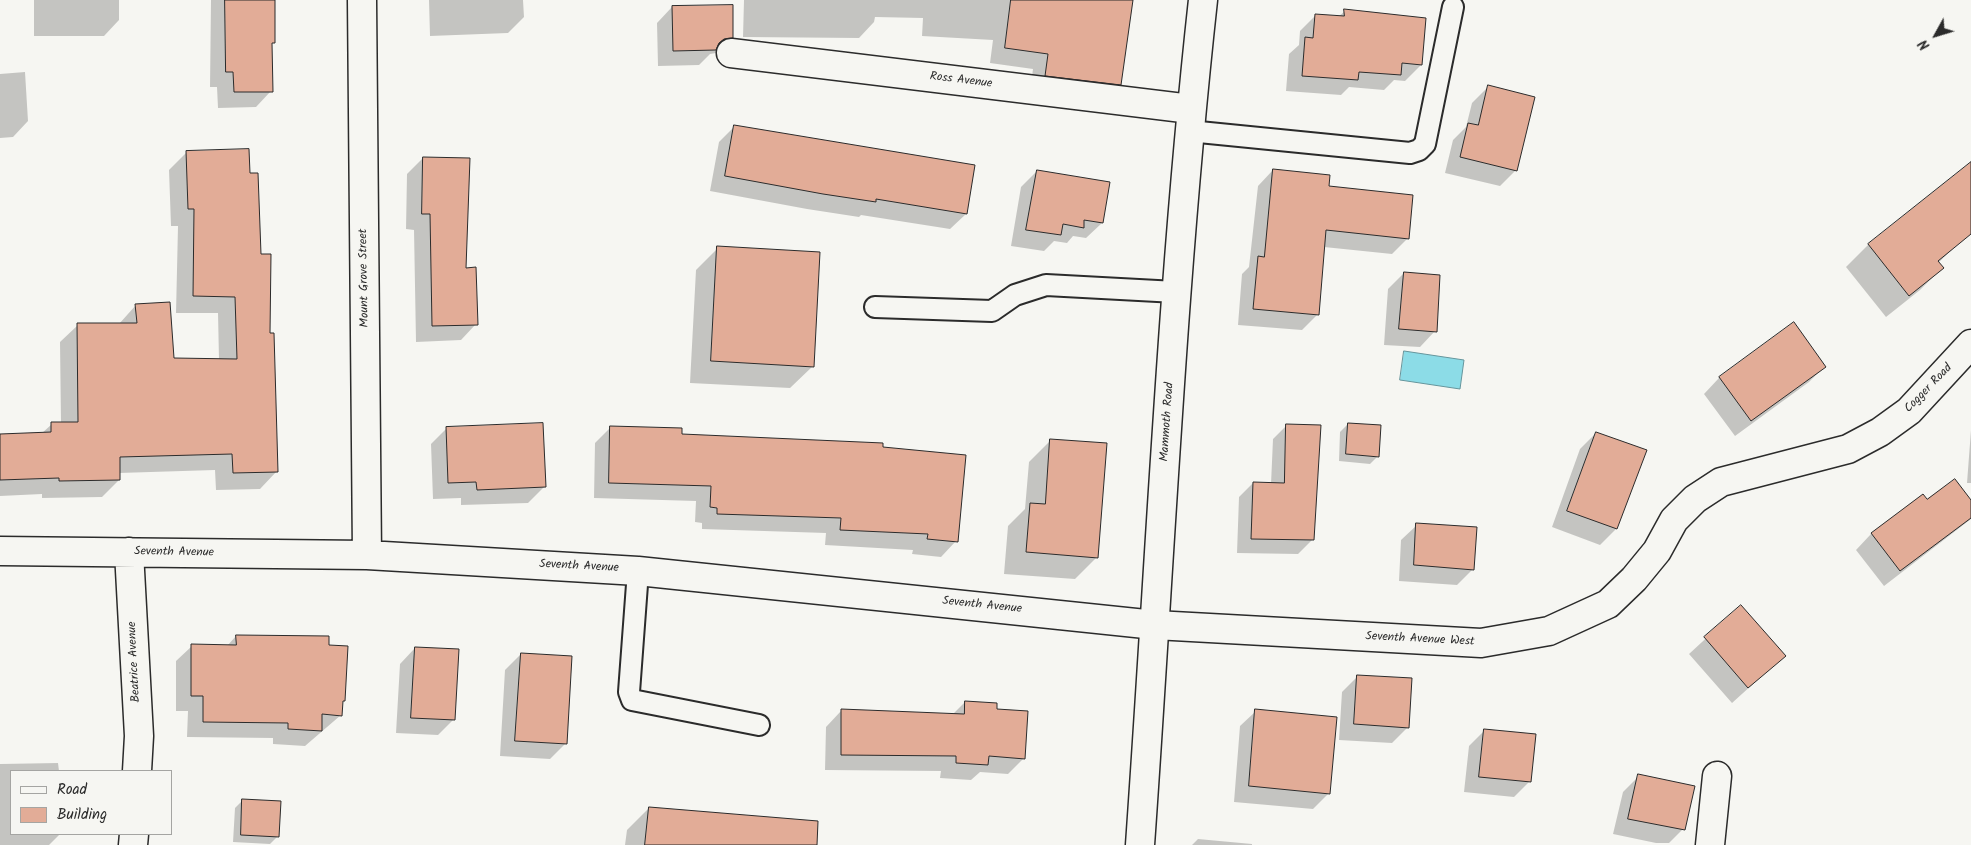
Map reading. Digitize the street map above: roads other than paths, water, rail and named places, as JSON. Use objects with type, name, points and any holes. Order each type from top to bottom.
[{"type":"street","name":"Mount Grove Street","points":[[362,0],[367,555]]},
{"type":"street","name":"Mammoth Road","points":[[1140,845],[1176,292],[1190,120],[1203,0]]},
{"type":"street","name":"Ross Avenue","points":[[731,52],[1190,120]]},
{"type":"street","name":"Cogger Road","points":[[1771,468],[1848,449],[1880,432],[1909,411],[1971,344]]},
{"type":"street","name":"Seventh Avenue West","points":[[1155,625],[1481,643],[1549,631],[1608,604],[1634,579],[1657,551],[1674,520],[1695,499],[1721,482],[1771,468]]},
{"type":"street","name":"Seventh Avenue","points":[[0,551],[367,555],[638,571],[1155,625]]},
{"type":"street","name":"Beatrice Avenue","points":[[129,552],[139,736],[137,770]]},
{"type":"street","points":[[1710,845],[1717,776]]},
{"type":"lane","points":[[1190,120],[1410,153],[1419,150],[1425,144],[1453,7]]},
{"type":"lane","points":[[875,307],[992,311],[1015,295],[1046,285],[1176,292]]},
{"type":"lane","points":[[638,571],[629,692],[632,700],[759,726]]},
{"type":"water","points":[[1404,351],[1464,360],[1460,389],[1400,380]]}]
